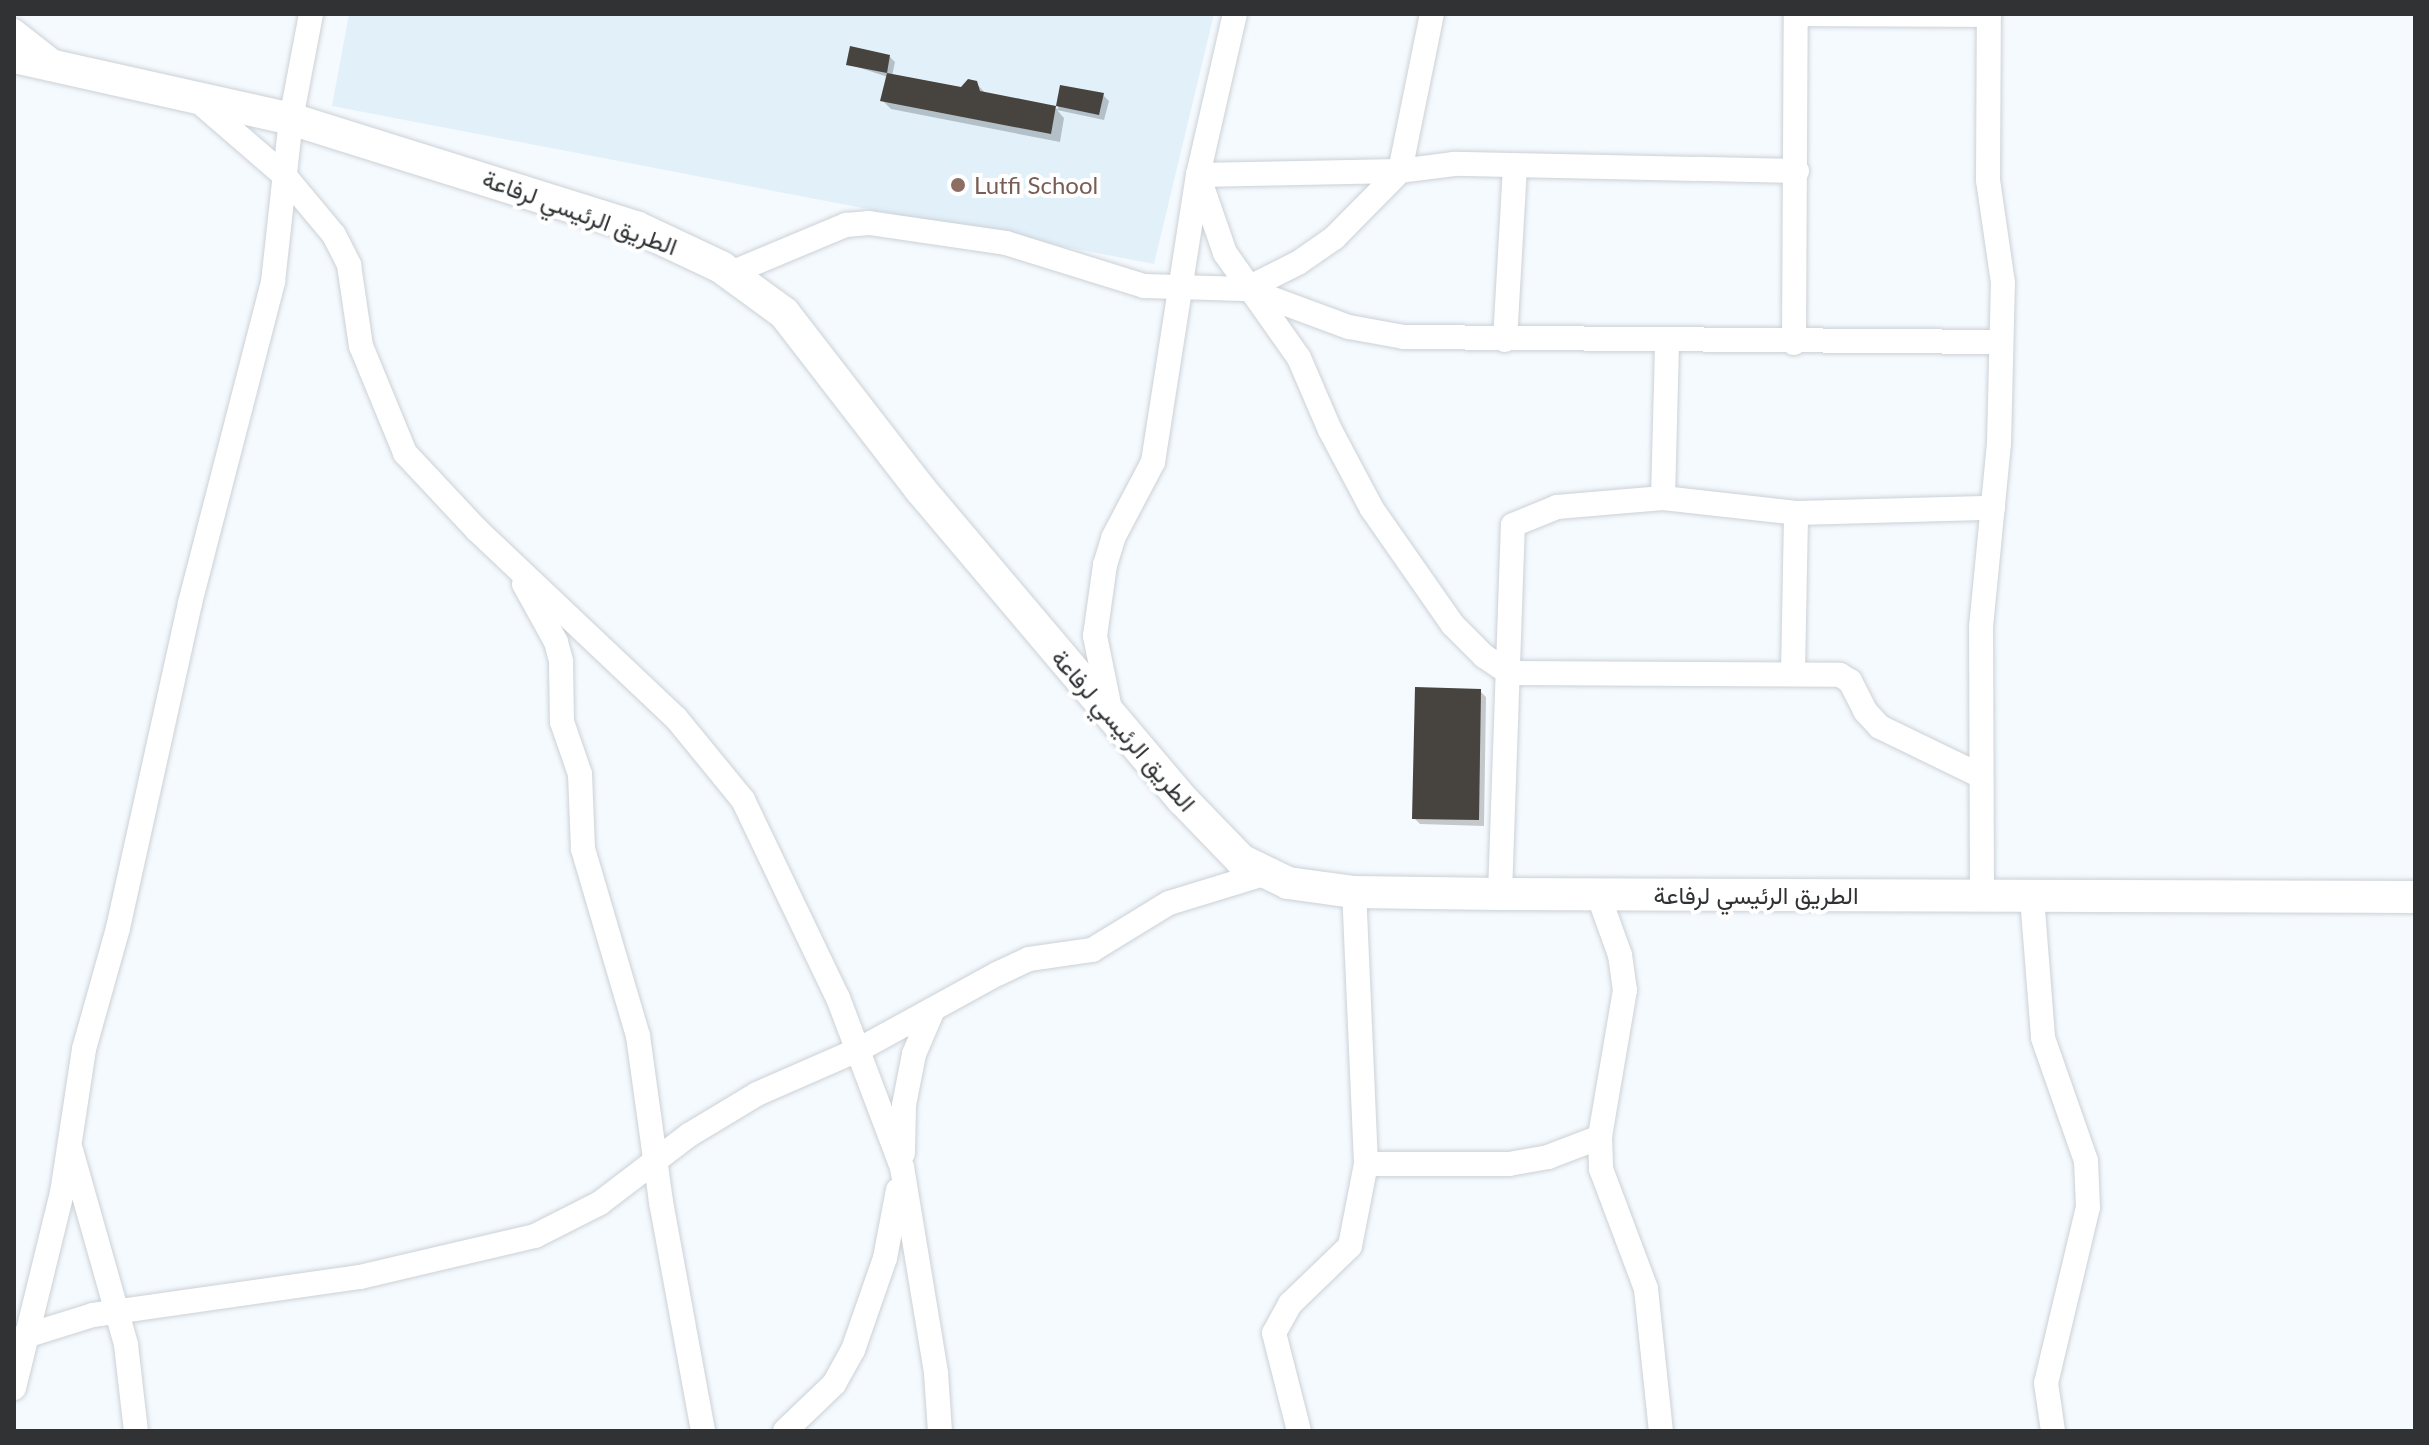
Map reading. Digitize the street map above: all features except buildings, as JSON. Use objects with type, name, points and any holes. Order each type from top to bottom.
[{"type":"street","points":[[14,1388],[20,1336],[48,1259],[84,1049],[118,928],[190,603],[273,282],[291,119],[311,14]]},
{"type":"street","points":[[1111,717],[1095,636],[1105,565],[1113,538],[1153,462],[1184,285],[1198,175],[1235,14]]},
{"type":"street","points":[[1246,289],[1298,263],[1334,238],[1400,171],[1432,14]]},
{"type":"street","points":[[1794,343],[1796,14],[1989,14],[1988,180],[1991,221],[2001,248],[2001,342],[1993,508],[1982,596],[1982,897]]},
{"type":"street","points":[[14,31],[58,65]]},
{"type":"street","name":"الطريق الرئيسي لرفاعة","points":[[14,57],[291,119],[636,227],[731,273],[784,313],[920,489],[1111,717],[1219,838],[1264,874],[1288,883],[1354,892],[1500,894],[2415,897]]},
{"type":"street","points":[[189,94],[284,175],[315,206],[349,265],[361,346],[405,453],[514,564],[676,718],[743,800],[860,1049],[902,1167],[936,1373],[940,1431]]},
{"type":"street","points":[[1198,175],[1400,171],[1454,164],[1515,169],[1797,171]]},
{"type":"street","points":[[1505,340],[1515,169]]},
{"type":"street","points":[[1198,175],[1214,230],[1246,289],[1299,358],[1372,509],[1453,625],[1509,673],[1840,675],[1850,681],[1865,711],[1880,727],[1981,776]]},
{"type":"street","points":[[731,273],[846,225],[869,223],[1006,243],[1117,281],[1246,289],[1349,327],[1404,337],[1794,343],[2001,342]]},
{"type":"street","points":[[1663,498],[1667,341]]},
{"type":"street","points":[[1500,894],[1513,525],[1557,507],[1663,498],[1796,513],[1993,508]]},
{"type":"street","points":[[1793,673],[1796,513]]},
{"type":"street","points":[[514,564],[556,642],[562,722],[580,774],[583,849],[638,1036],[655,1161],[703,1431]]},
{"type":"street","points":[[20,1336],[116,1312],[360,1277],[535,1236],[600,1203],[655,1161],[757,1094],[860,1049],[1029,959],[1092,950],[1169,903],[1264,874]]},
{"type":"street","points":[[1299,1431],[1274,1333],[1290,1304],[1350,1246],[1366,1164],[1354,892]]},
{"type":"street","points":[[1598,894],[1620,955],[1625,990],[1600,1137],[1601,1169],[1646,1289],[1661,1431]]},
{"type":"street","points":[[2032,897],[2043,1038],[2086,1161],[2088,1207],[2046,1383],[2053,1431]]},
{"type":"street","points":[[785,1431],[834,1384],[853,1350],[885,1258],[902,1167],[904,1105],[914,1054],[932,1012]]},
{"type":"street","points":[[1366,1164],[1494,1166],[1548,1157],[1600,1137]]},
{"type":"street","points":[[68,1140],[126,1345],[136,1431]]},
{"type":"shaded area","name":"Lutfi School","points":[[349,14],[1214,14],[1154,264],[332,106]]},
{"type":"place","name":"Lutfi School","points":[[958,185]]}]
